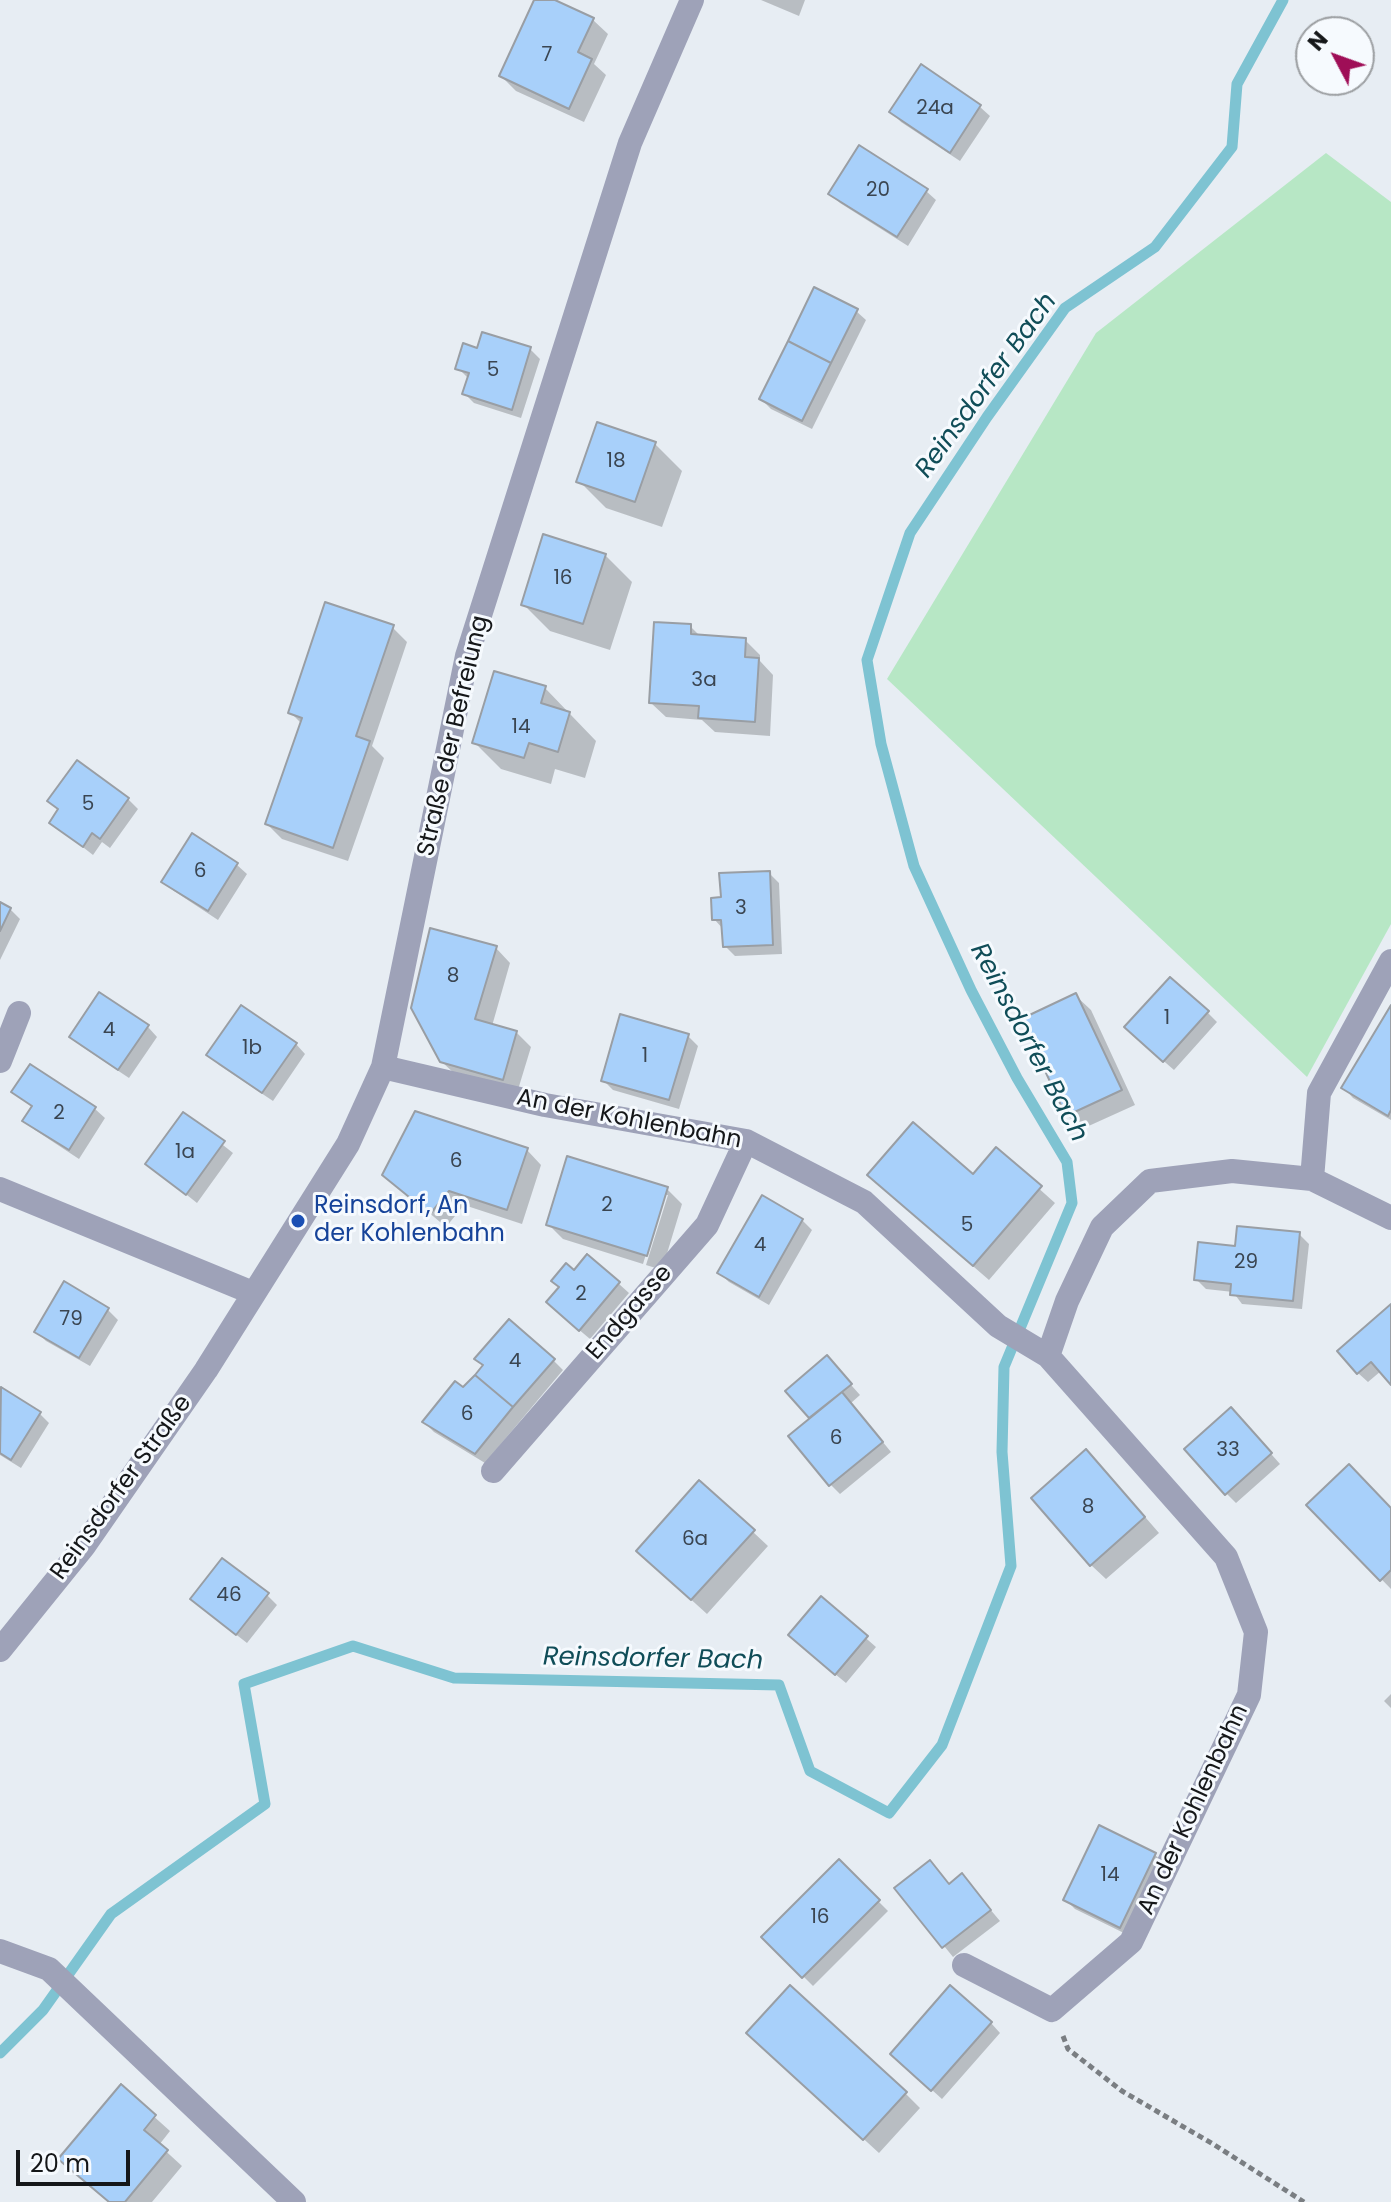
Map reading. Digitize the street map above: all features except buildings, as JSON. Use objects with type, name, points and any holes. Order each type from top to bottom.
[{"type":"street","name":"Straße der Befreiung","points":[[237,1320],[348,1144],[383,1067],[467,656],[630,143],[692,0]]},
{"type":"street","points":[[1312,1179],[1319,1093],[1391,961]]},
{"type":"street","points":[[0,1061],[19,1013]]},
{"type":"street","name":"An der Kohlenbahn","points":[[383,1067],[545,1105],[746,1141],[864,1202],[998,1326],[1048,1356],[1226,1557],[1256,1632],[1249,1695],[1131,1942],[1052,2010]]},
{"type":"street","name":"Endgasse","points":[[493,1471],[707,1225],[746,1141]]},
{"type":"street","points":[[1048,1356],[1067,1301],[1102,1227],[1150,1181],[1232,1171],[1312,1179],[1391,1218]]},
{"type":"street","points":[[0,1189],[253,1293]]},
{"type":"street","name":"Reinsdorfer Straße","points":[[0,1650],[84,1546],[237,1320]]},
{"type":"street","points":[[0,1951],[49,1969],[294,2202]]},
{"type":"street","points":[[964,1965],[1052,2010]]},
{"type":"path","points":[[1052,2010],[1068,2049],[1111,2082],[1304,2202]]},
{"type":"green space","points":[[1326,153],[1391,202],[1391,924],[1307,1077],[887,679],[1096,333]]},
{"type":"waterway","name":"Reinsdorfer Bach","points":[[0,2053],[43,2010],[111,1914],[265,1804],[244,1684],[353,1646],[454,1678],[779,1685],[810,1771],[889,1813],[942,1745],[1011,1566],[1002,1452],[1004,1367],[1072,1203],[1067,1162],[1017,1078],[971,990],[914,866],[881,744],[867,660],[910,533],[987,417],[1065,308],[1155,247],[1232,147],[1237,84],[1283,0]]},
{"type":"place","name":"Reinsdorf, An der Kohlenbahn","points":[[298,1221]]}]
